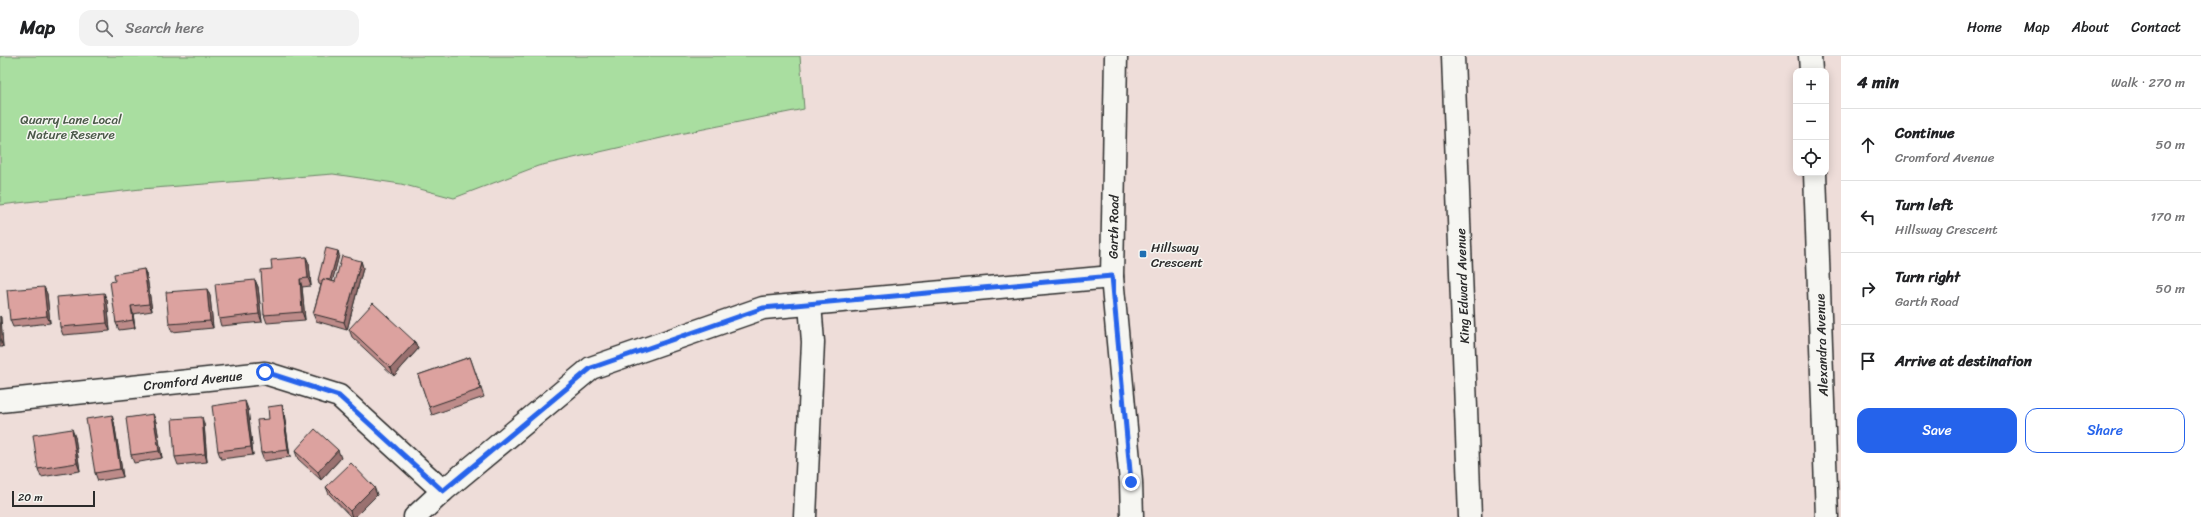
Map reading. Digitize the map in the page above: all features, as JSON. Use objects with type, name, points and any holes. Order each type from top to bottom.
[{"type":"street","name":"Garth Road","points":[[1116,56],[1112,276],[1131,482],[1132,517]]},
{"type":"street","name":"King Edward Avenue","points":[[1453,56],[1470,517]]},
{"type":"street","points":[[1810,56],[1811,68]]},
{"type":"street","name":"Alexandra Avenue","points":[[1815,176],[1827,517]]},
{"type":"street","points":[[415,517],[443,491],[591,368],[763,308],[1112,276]]},
{"type":"street","points":[[805,517],[813,342],[810,304]]},
{"type":"street","name":"Cromford Avenue","points":[[0,401],[265,372],[339,396],[443,491]]},
{"type":"green space","name":"Quarry Lane Local Nature Reserve","points":[[0,56],[800,56],[804,109],[679,134],[538,166],[454,198],[401,184],[333,174],[141,189],[0,205]]},
{"type":"building","points":[[326,248],[338,251],[330,280],[323,279],[322,281],[318,280]]},
{"type":"building","points":[[342,256],[361,261],[344,322],[313,314],[323,279],[335,282]]},
{"type":"building","points":[[306,257],[308,278],[300,279],[302,312],[264,315],[261,270],[272,269],[271,260]]},
{"type":"building","points":[[144,269],[149,304],[131,306],[133,320],[116,323],[110,282],[115,281],[114,274]]},
{"type":"building","points":[[255,280],[259,314],[219,319],[215,284]]},
{"type":"building","points":[[44,287],[47,316],[10,320],[7,290]]},
{"type":"building","points":[[207,289],[210,321],[169,324],[166,292]]},
{"type":"building","points":[[104,293],[107,323],[60,327],[57,297]]},
{"type":"building","points":[[373,303],[415,342],[391,368],[349,329]]},
{"type":"building","points":[[470,357],[481,389],[429,407],[418,375]]},
{"type":"building","points":[[245,401],[251,447],[218,451],[212,406]]},
{"type":"building","points":[[282,405],[288,450],[261,453],[257,420],[269,419],[268,407]]},
{"type":"building","points":[[153,414],[159,451],[131,455],[126,418]]},
{"type":"building","points":[[112,415],[120,469],[95,473],[86,419]]},
{"type":"building","points":[[202,417],[205,454],[175,457],[172,419]]},
{"type":"building","points":[[72,429],[77,463],[38,469],[33,435]]},
{"type":"building","points":[[315,429],[338,450],[318,472],[295,451]]},
{"type":"building","points":[[351,463],[374,487],[350,511],[326,487]]},
{"type":"place","name":"Hillsway Crescent","points":[[1143,254]]},
{"type":"route","points":[[265,372],[339,396],[443,491],[591,368],[763,308],[1112,276],[1131,482]]}]
